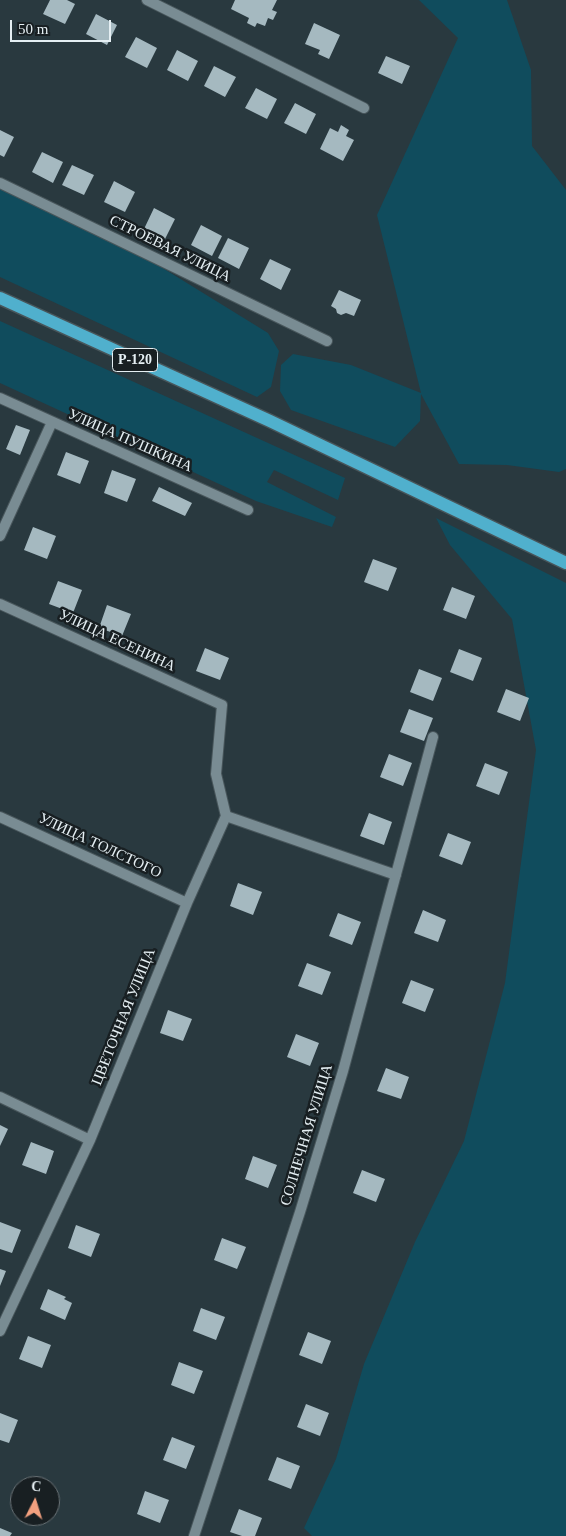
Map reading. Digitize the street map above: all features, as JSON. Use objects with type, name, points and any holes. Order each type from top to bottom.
[{"type":"main road","name":"Р-120","points":[[0,298],[279,425],[566,563]]},
{"type":"street","points":[[147,0],[364,108]]},
{"type":"street","name":"СТРОЕВАЯ УЛИЦА","points":[[0,183],[327,341]]},
{"type":"street","name":"УЛИЦА ПУШКИНА","points":[[0,398],[248,510]]},
{"type":"street","points":[[0,536],[52,422]]},
{"type":"street","name":"УЛИЦА ЕСЕНИНА","points":[[0,604],[222,705],[216,774],[226,816]]},
{"type":"street","name":"СОЛНЕЧНАЯ УЛИЦА","points":[[194,1536],[300,1212],[343,1071],[433,737]]},
{"type":"street","points":[[226,816],[396,875]]},
{"type":"street","name":"ЦВЕТОЧНАЯ УЛИЦА","points":[[0,1331],[90,1140],[187,902],[226,816]]},
{"type":"street","name":"УЛИЦА ТОЛСТОГО","points":[[0,817],[187,902]]},
{"type":"street","points":[[0,1097],[90,1140]]},
{"type":"shaded area","points":[[419,0],[507,0],[531,70],[532,146],[566,190],[566,469],[559,472],[507,465],[459,464],[421,394],[420,421],[395,447],[291,410],[280,391],[281,365],[293,354],[351,365],[421,393],[377,215],[458,38]]},
{"type":"shaded area","points":[[0,187],[148,259],[268,333],[279,351],[271,387],[257,397],[0,277]]},
{"type":"shaded area","points":[[0,321],[345,478],[338,500],[274,470],[267,482],[336,517],[332,527],[256,501],[0,383]]},
{"type":"shaded area","points":[[436,518],[566,583],[566,1536],[312,1536],[304,1528],[336,1459],[364,1364],[415,1242],[464,1141],[505,983],[536,750],[512,619],[450,545]]},
{"type":"building","points":[[50,0],[67,0],[75,4],[65,24],[43,14]]},
{"type":"building","points":[[235,0],[277,0],[272,10],[277,12],[273,20],[268,18],[265,26],[257,23],[255,27],[247,23],[249,18],[231,9]]},
{"type":"building","points":[[96,14],[117,25],[107,45],[86,34]]},
{"type":"building","points":[[314,23],[340,35],[329,59],[318,54],[320,50],[305,44]]},
{"type":"building","points":[[136,37],[157,48],[147,68],[125,57]]},
{"type":"building","points":[[177,50],[198,61],[188,81],[167,70]]},
{"type":"building","points":[[386,56],[410,66],[402,84],[378,73]]},
{"type":"building","points":[[214,66],[236,77],[225,97],[204,86]]},
{"type":"building","points":[[256,88],[277,99],[267,119],[245,108]]},
{"type":"building","points":[[295,103],[316,114],[306,134],[284,123]]},
{"type":"building","points":[[341,125],[349,130],[346,136],[354,140],[343,161],[320,149],[330,128],[338,132]]},
{"type":"building","points":[[0,130],[14,137],[4,157],[0,155]]},
{"type":"building","points":[[42,152],[63,162],[53,183],[32,172]]},
{"type":"building","points":[[72,165],[94,175],[84,195],[62,185]]},
{"type":"building","points":[[114,181],[135,192],[125,212],[104,202]]},
{"type":"building","points":[[154,208],[175,219],[165,239],[144,229]]},
{"type":"building","points":[[201,225],[222,236],[212,256],[191,245]]},
{"type":"building","points":[[228,238],[249,248],[239,269],[218,258]]},
{"type":"building","points":[[270,259],[291,269],[281,290],[260,279]]},
{"type":"building","points":[[339,290],[361,300],[354,316],[346,313],[341,315],[331,306]]},
{"type":"building","points":[[16,425],[30,430],[20,455],[6,449]]},
{"type":"building","points":[[66,452],[89,461],[80,484],[57,475]]},
{"type":"building","points":[[112,470],[136,479],[127,502],[104,493]]},
{"type":"building","points":[[159,487],[192,503],[185,516],[152,501]]},
{"type":"building","points":[[33,527],[56,536],[47,559],[24,550]]},
{"type":"building","points":[[373,559],[397,568],[388,591],[364,582]]},
{"type":"building","points":[[58,581],[82,590],[73,613],[49,604]]},
{"type":"building","points":[[452,587],[475,596],[466,619],[443,610]]},
{"type":"building","points":[[107,605],[131,614],[122,636],[99,628]]},
{"type":"building","points":[[205,648],[229,658],[220,680],[196,671]]},
{"type":"building","points":[[459,649],[482,658],[473,681],[450,672]]},
{"type":"building","points":[[419,669],[442,678],[433,701],[410,692]]},
{"type":"building","points":[[506,689],[529,698],[520,721],[497,712]]},
{"type":"building","points":[[409,709],[433,718],[424,741],[400,732]]},
{"type":"building","points":[[389,754],[412,763],[403,786],[380,777]]},
{"type":"building","points":[[485,763],[508,772],[499,795],[476,786]]},
{"type":"building","points":[[369,813],[392,822],[384,845],[360,836]]},
{"type":"building","points":[[448,833],[471,842],[462,865],[439,856]]},
{"type":"building","points":[[238,883],[262,892],[253,915],[230,906]]},
{"type":"building","points":[[423,910],[446,920],[438,942],[414,933]]},
{"type":"building","points":[[338,913],[361,922],[352,945],[329,936]]},
{"type":"building","points":[[307,963],[331,972],[322,995],[298,986]]},
{"type":"building","points":[[411,980],[434,989],[425,1012],[402,1003]]},
{"type":"building","points":[[168,1010],[192,1019],[183,1041],[160,1033]]},
{"type":"building","points":[[296,1034],[319,1043],[310,1066],[287,1057]]},
{"type":"building","points":[[386,1068],[409,1077],[401,1099],[377,1091]]},
{"type":"building","points":[[0,1125],[8,1129],[0,1146]]},
{"type":"building","points":[[31,1142],[54,1151],[46,1174],[22,1165]]},
{"type":"building","points":[[253,1156],[277,1165],[268,1188],[245,1179]]},
{"type":"building","points":[[362,1170],[385,1179],[376,1202],[353,1193]]},
{"type":"building","points":[[0,1222],[21,1230],[12,1253],[0,1249]]},
{"type":"building","points":[[76,1225],[100,1234],[91,1257],[68,1248]]},
{"type":"building","points":[[222,1238],[246,1247],[237,1269],[214,1260]]},
{"type":"building","points":[[0,1269],[6,1271],[0,1286]]},
{"type":"building","points":[[48,1289],[66,1297],[64,1299],[72,1303],[65,1320],[40,1309]]},
{"type":"building","points":[[201,1308],[225,1317],[216,1340],[193,1331]]},
{"type":"building","points":[[308,1332],[331,1341],[322,1364],[299,1355]]},
{"type":"building","points":[[28,1336],[51,1345],[42,1368],[19,1359]]},
{"type":"building","points":[[179,1362],[203,1371],[194,1394],[171,1385]]},
{"type":"building","points":[[306,1404],[329,1413],[320,1436],[297,1427]]},
{"type":"building","points":[[0,1413],[18,1420],[9,1443],[0,1440]]},
{"type":"building","points":[[172,1437],[195,1446],[186,1469],[163,1460]]},
{"type":"building","points":[[277,1457],[300,1466],[291,1489],[268,1480]]},
{"type":"building","points":[[145,1491],[169,1500],[160,1523],[137,1514]]},
{"type":"building","points":[[239,1509],[262,1518],[255,1536],[242,1536],[230,1532]]},
{"type":"building","points":[[0,1528],[12,1533],[10,1536],[0,1536]]}]
